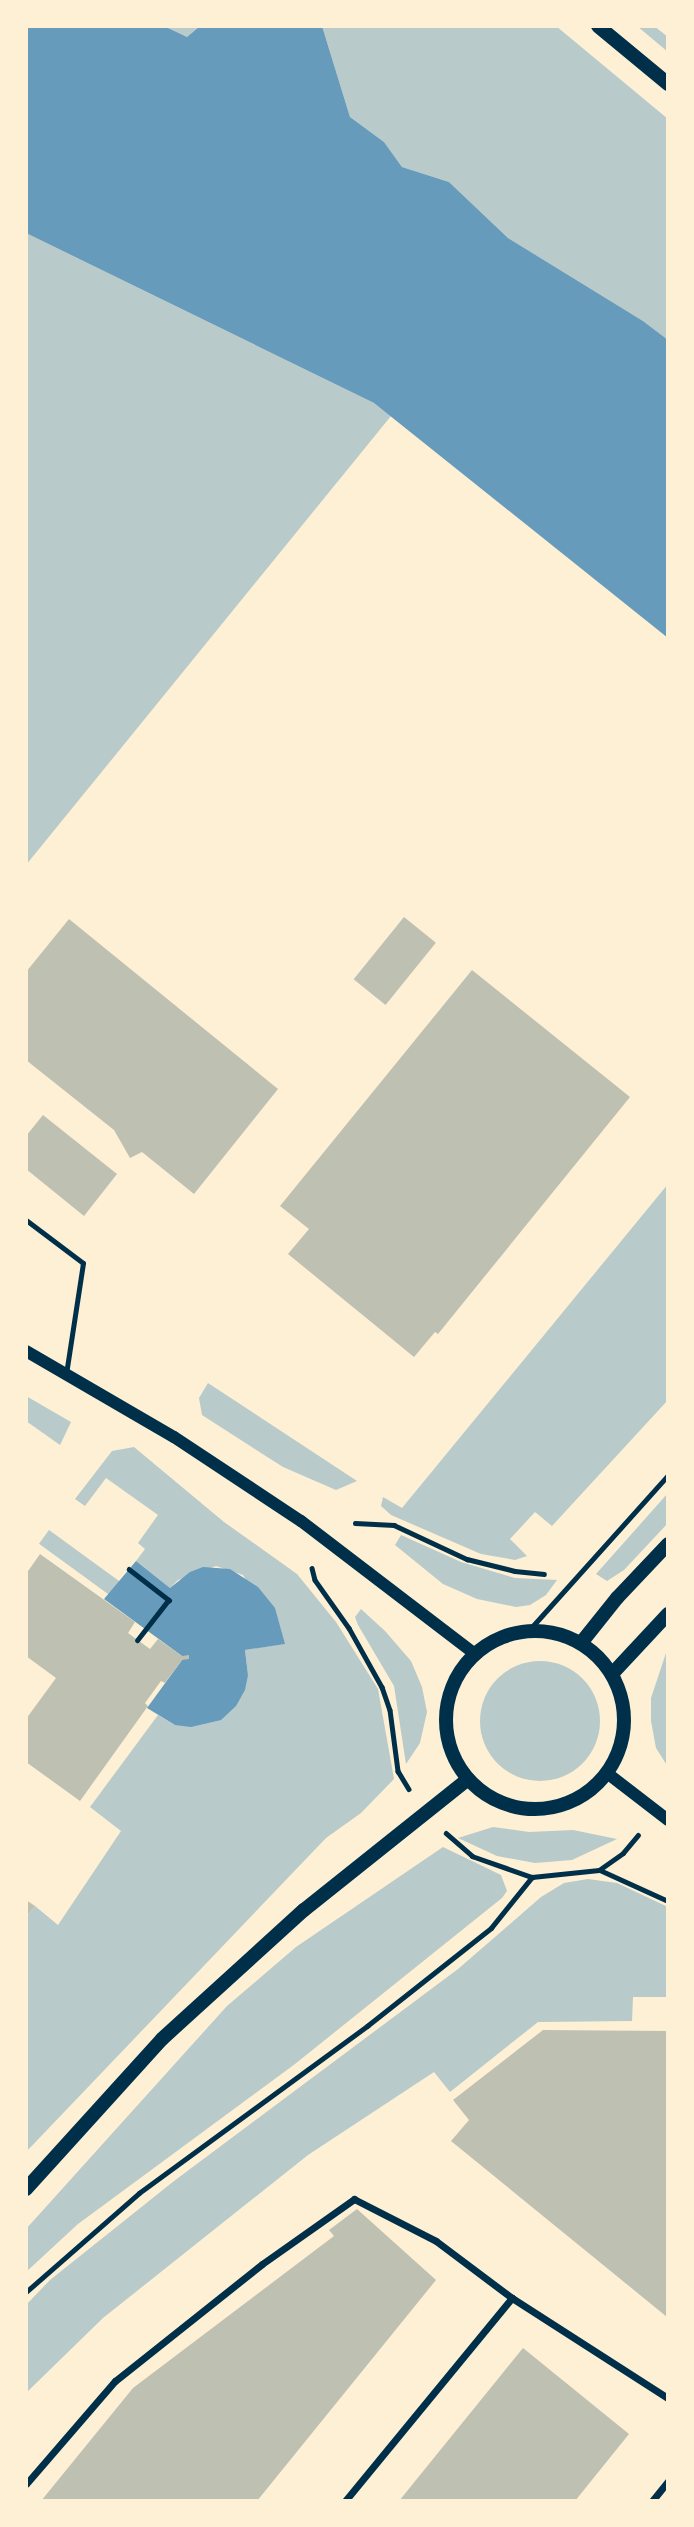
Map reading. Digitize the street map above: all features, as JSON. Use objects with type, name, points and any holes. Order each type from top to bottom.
[{"type":"main road","points":[[598,26],[668,85]]},
{"type":"main road","points":[[581,1643],[617,1598],[668,1544]]},
{"type":"main road","points":[[612,1674],[668,1614]]},
{"type":"main road","points":[[528,1630],[556,1632],[596,1653],[612,1674],[622,1698],[624,1724],[619,1750],[607,1773],[585,1794],[567,1802],[528,1809],[499,1802],[467,1780],[452,1758],[447,1734],[447,1705],[456,1677],[475,1654],[500,1637],[528,1630]]},
{"type":"main road","points":[[26,2189],[163,2039],[304,1910],[467,1780]]},
{"type":"street","points":[[26,1352],[174,1437],[301,1521],[475,1654]]},
{"type":"street","points":[[607,1773],[663,1816]]},
{"type":"street","points":[[26,2484],[115,2381],[262,2264],[354,2199],[436,2241],[512,2298],[668,2398]]},
{"type":"street","points":[[345,2501],[512,2298]]},
{"type":"street","points":[[652,2501],[668,2481]]},
{"type":"lane","points":[[26,1220],[83,1263],[65,1374]]},
{"type":"lane","points":[[528,1630],[668,1475]]},
{"type":"path","points":[[574,1580],[515,1571],[467,1559],[394,1525],[301,1521],[315,1580],[349,1628],[382,1687],[390,1710],[398,1771],[425,1815],[472,1856],[532,1877],[599,1870],[623,1853],[663,1816]]},
{"type":"path","points":[[129,1569],[169,1600],[138,1640]]},
{"type":"path","points":[[599,1870],[668,1901]]},
{"type":"path","points":[[26,2292],[139,2193],[367,2026],[491,1928],[532,1877]]},
{"type":"shaded area","points":[[164,26],[200,26],[187,37]]},
{"type":"shaded area","points":[[322,26],[556,26],[668,119],[668,340],[643,321],[508,238],[449,182],[402,167],[384,142],[350,117]]},
{"type":"shaded area","points":[[637,26],[654,26],[668,37],[668,52]]},
{"type":"shaded area","points":[[26,233],[374,403],[391,416],[26,865]]},
{"type":"shaded area","points":[[668,1184],[668,1400],[552,1526],[535,1512],[510,1539],[527,1556],[515,1560],[481,1554],[391,1515],[381,1506],[383,1497],[402,1508]]},
{"type":"shaded area","points":[[208,1383],[357,1481],[336,1490],[283,1467],[202,1415],[199,1398]]},
{"type":"shaded area","points":[[26,1396],[71,1422],[60,1445],[26,1421]]},
{"type":"shaded area","points":[[134,1447],[224,1522],[297,1574],[336,1622],[378,1689],[394,1779],[361,1813],[326,1838],[26,2152],[26,1918],[35,1906],[58,1925],[121,1831],[90,1807],[158,1715],[175,1725],[248,1675],[245,1650],[284,1644],[243,1575],[216,1566],[178,1580],[170,1588],[136,1561],[145,1549],[138,1543],[158,1515],[106,1478],[85,1506],[75,1499],[112,1451]]},
{"type":"shaded area","points":[[668,1493],[668,1523],[624,1570],[607,1581],[596,1574]]},
{"type":"shaded area","points":[[49,1530],[119,1581],[109,1595],[39,1544]]},
{"type":"shaded area","points":[[401,1535],[461,1562],[515,1578],[557,1580],[546,1595],[530,1605],[516,1607],[477,1599],[443,1584],[395,1545]]},
{"type":"shaded area","points":[[361,1609],[411,1661],[422,1687],[427,1712],[420,1743],[406,1764],[394,1686],[358,1625],[355,1617]]},
{"type":"shaded area","points":[[666,1653],[668,1767],[656,1748],[651,1721],[651,1698]]},
{"type":"shaded area","points":[[540,1661],[563,1665],[583,1678],[596,1698],[600,1721],[596,1744],[583,1764],[563,1777],[540,1781],[517,1777],[497,1764],[484,1744],[480,1721],[484,1698],[497,1678],[517,1665]]},
{"type":"shaded area","points":[[493,1827],[529,1832],[573,1830],[617,1839],[572,1860],[535,1863],[497,1856],[458,1838]]},
{"type":"shaded area","points":[[443,1847],[501,1875],[507,1891],[502,1898],[295,2064],[78,2224],[26,2272],[26,2229],[227,2006],[296,1947]]},
{"type":"shaded area","points":[[588,1879],[617,1883],[668,1907],[668,1997],[633,1997],[632,2021],[538,2022],[450,2092],[434,2072],[308,2155],[103,2318],[26,2393],[26,2305],[50,2280],[174,2181],[458,1969],[541,1897],[564,1883]]},
{"type":"water","points":[[26,26],[164,26],[187,37],[200,26],[322,26],[350,117],[384,142],[402,167],[449,182],[508,238],[643,321],[668,340],[668,638],[374,403],[26,233]]},
{"type":"water","points":[[136,1561],[170,1588],[190,1572],[203,1567],[230,1569],[258,1587],[275,1608],[285,1644],[245,1650],[248,1675],[245,1690],[236,1706],[221,1720],[191,1727],[175,1725],[147,1708],[182,1660],[182,1656],[104,1599]]},
{"type":"building","points":[[404,917],[436,943],[386,1005],[354,979]]},
{"type":"building","points":[[69,919],[278,1089],[194,1194],[142,1152],[130,1158],[114,1130],[26,1060],[26,972]]},
{"type":"building","points":[[472,970],[630,1097],[438,1334],[435,1332],[414,1357],[288,1254],[309,1229],[280,1206]]},
{"type":"building","points":[[43,1115],[117,1174],[84,1216],[26,1169],[26,1136]]},
{"type":"building","points":[[40,1554],[135,1622],[128,1633],[150,1649],[158,1639],[182,1656],[189,1655],[189,1659],[182,1660],[165,1683],[161,1681],[145,1703],[148,1706],[80,1801],[26,1762],[26,1719],[56,1678],[26,1656],[26,1574]]},
{"type":"building","points":[[26,1900],[35,1906],[26,1918]]},
{"type":"building","points":[[543,2030],[668,2031],[667,2317],[451,2141],[469,2120],[453,2100]]},
{"type":"building","points":[[357,2209],[436,2280],[257,2501],[41,2501],[133,2388],[334,2236],[329,2230]]},
{"type":"building","points":[[523,2348],[629,2434],[575,2501],[399,2501]]}]
